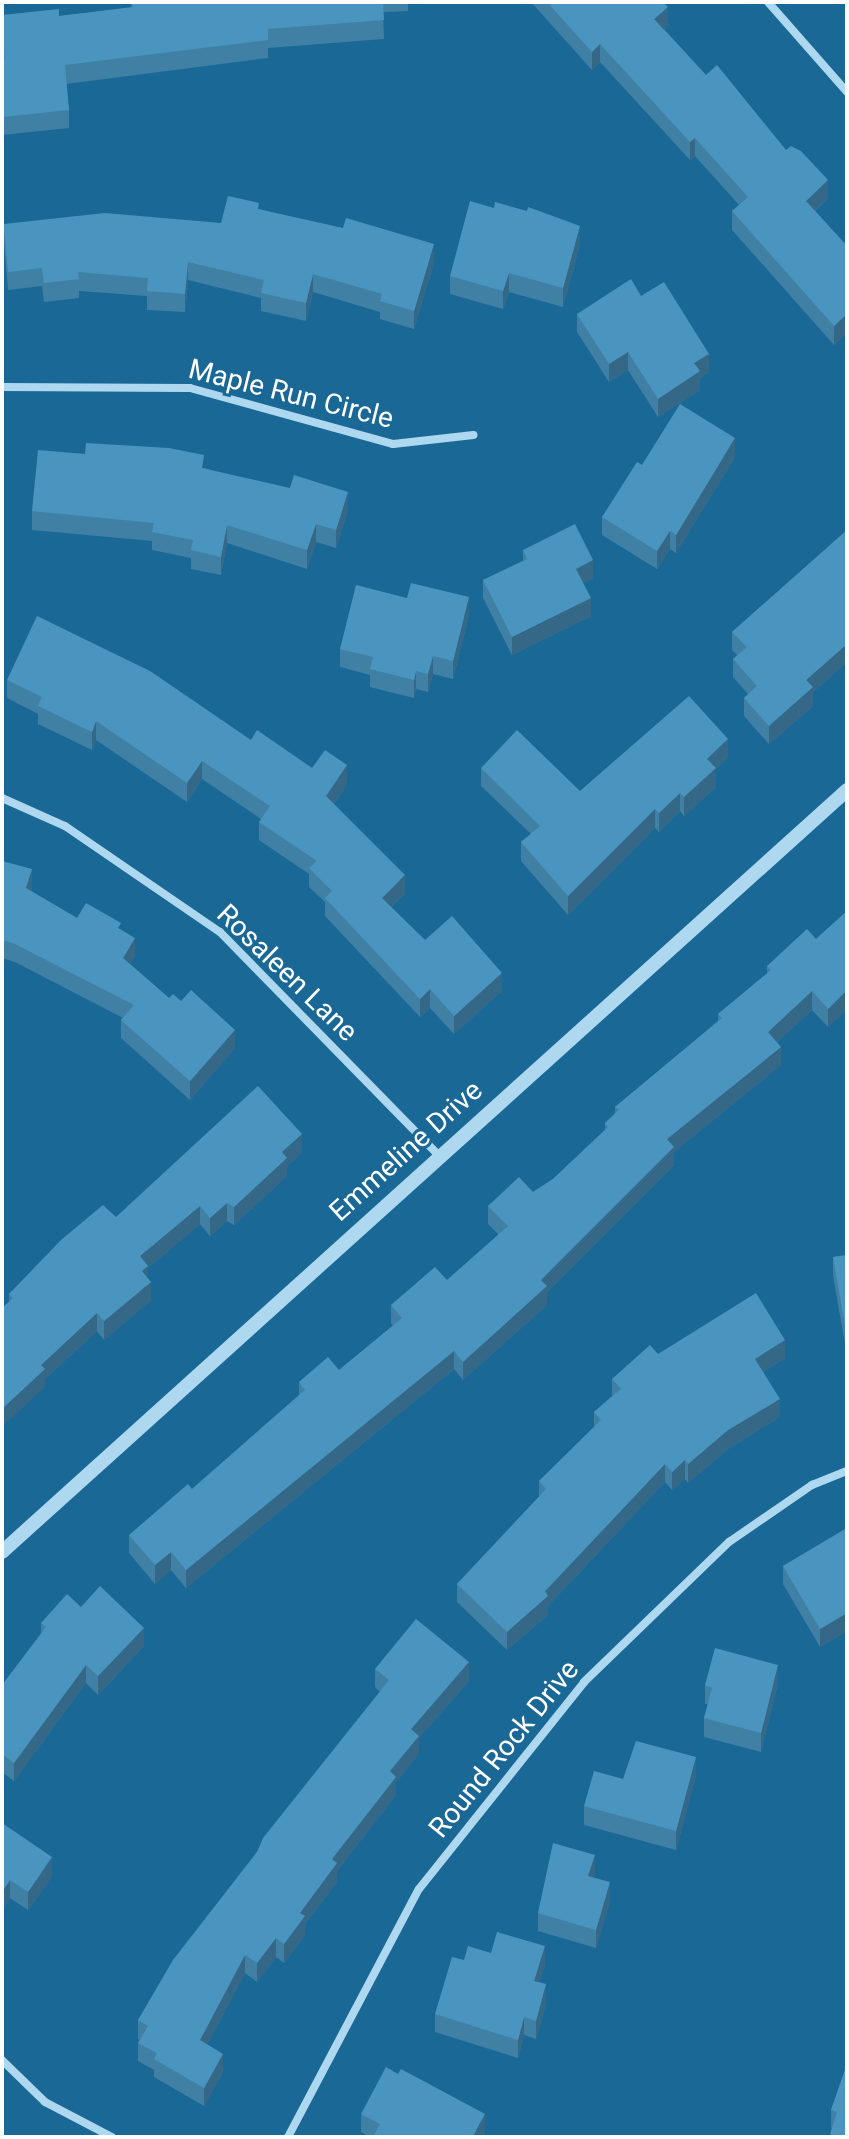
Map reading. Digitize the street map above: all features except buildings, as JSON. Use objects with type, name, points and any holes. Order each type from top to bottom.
[{"type":"street","points":[[768,2],[847,92]]},
{"type":"street","name":"Maple Run Circle","points":[[2,387],[190,388],[393,444],[473,435]]},
{"type":"street","name":"Emmeline Drive","points":[[2,1552],[847,790]]},
{"type":"street","name":"Rosaleen Lane","points":[[2,798],[65,826],[220,932],[439,1156]]},
{"type":"street","name":"Round Rock Drive","points":[[288,2137],[419,1889],[584,1682],[729,1542],[812,1485],[847,1471]]},
{"type":"street","points":[[2,2060],[45,2102],[112,2137]]}]
